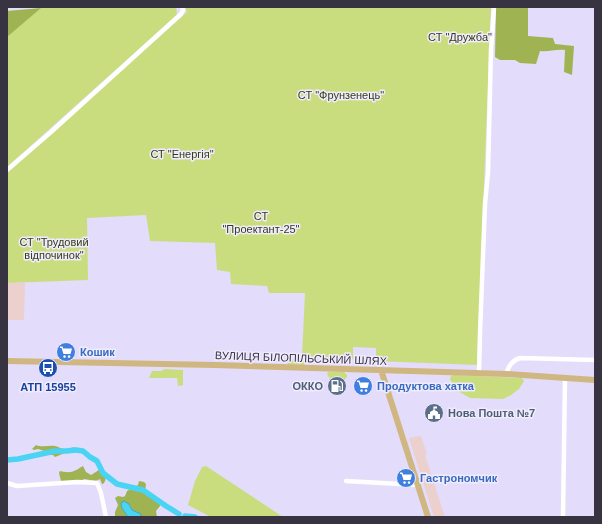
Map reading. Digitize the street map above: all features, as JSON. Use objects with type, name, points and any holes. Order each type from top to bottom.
[{"type":"main road","name":"ВУЛИЦЯ БІЛОПІЛЬСЬКИЙ ШЛЯХ","points":[[7,361],[215,365],[479,373],[595,380]]},
{"type":"main road","points":[[382,370],[428,517]]},
{"type":"street","points":[[7,170],[181,14],[183,10],[182,7]]},
{"type":"street","points":[[479,373],[485,204],[488,173],[491,50],[494,7]]},
{"type":"street","points":[[507,374],[508,367],[516,359],[520,358],[595,360]]},
{"type":"street","points":[[563,517],[565,378]]},
{"type":"street","points":[[346,481],[418,485]]},
{"type":"street","points":[[7,483],[17,486],[77,482],[97,483],[101,493],[106,517]]},
{"type":"shaded area","points":[[7,283],[25,283],[24,320],[7,320]]},
{"type":"shaded area","points":[[421,436],[427,454],[425,455],[445,517],[434,517],[409,438]]},
{"type":"green space","points":[[41,7],[176,7],[177,15],[7,167],[7,37]]},
{"type":"green space","name":"СТ \"Фрунзенець\"","points":[[185,7],[491,7],[477,365],[376,361],[376,348],[353,347],[353,359],[302,356],[305,293],[269,293],[267,286],[231,284],[230,272],[217,270],[215,243],[150,241],[146,215],[87,218],[88,280],[7,283],[7,173],[187,12]]},
{"type":"green space","points":[[496,7],[528,7],[528,36],[553,38],[555,44],[574,46],[572,75],[564,72],[565,50],[540,51],[536,64],[520,63],[515,60],[500,60],[495,57]]},
{"type":"green space","points":[[41,8],[7,37],[7,11]]},
{"type":"green space","points":[[287,360],[303,360],[305,365],[288,365]]},
{"type":"green space","points":[[165,369],[183,370],[183,385],[178,386],[177,378],[149,378],[152,371],[161,371]]},
{"type":"green space","points":[[328,372],[344,372],[347,377],[344,380],[331,380],[327,374]]},
{"type":"green space","points":[[453,375],[521,378],[524,381],[519,389],[503,399],[470,398],[458,391],[454,386],[450,379]]},
{"type":"green space","points":[[36,445],[55,446],[62,449],[77,448],[77,451],[65,453],[55,457],[53,455],[48,455],[44,451],[32,449]]},
{"type":"green space","points":[[83,466],[86,472],[91,475],[102,468],[106,478],[105,482],[102,484],[100,479],[96,481],[84,479],[81,481],[73,480],[70,482],[61,481],[60,471],[72,472]]},
{"type":"green space","points":[[206,466],[283,517],[214,517],[188,505],[195,481],[202,467]]},
{"type":"green space","points":[[139,481],[146,484],[146,495],[160,501],[160,506],[156,511],[157,517],[141,517],[141,514],[132,510],[130,505],[121,505],[128,517],[115,516],[118,505],[115,498],[118,496],[125,496],[127,491],[138,485]]},
{"type":"water","points":[[124,501],[129,504],[132,510],[141,514],[141,517],[128,517],[121,505]]},
{"type":"waterway","points":[[7,460],[55,451],[83,451],[97,461],[103,473],[117,484],[143,490],[179,514]]},
{"type":"waterway","points":[[185,516],[195,517]]},
{"type":"place","name":"Кошик","points":[[66,352]]},
{"type":"place","name":"АТП 15955","points":[[48,368]]},
{"type":"place","name":"ОККО","points":[[337,386]]},
{"type":"place","name":"Продуктова хатка","points":[[363,386]]},
{"type":"place","name":"Нова Пошта №7","points":[[434,413]]},
{"type":"place","name":"Гастрономчик","points":[[406,478]]},
{"type":"park label","name":"СТ \"Дружба\"","points":[[460,37]]},
{"type":"park label","name":"СТ \"Енергія\"","points":[[182,154]]},
{"type":"park label","name":"СТ \"Проектант-25\"","points":[[261,222]]},
{"type":"park label","name":"СТ \"Трудовий відпочинок\"","points":[[54,248]]}]
